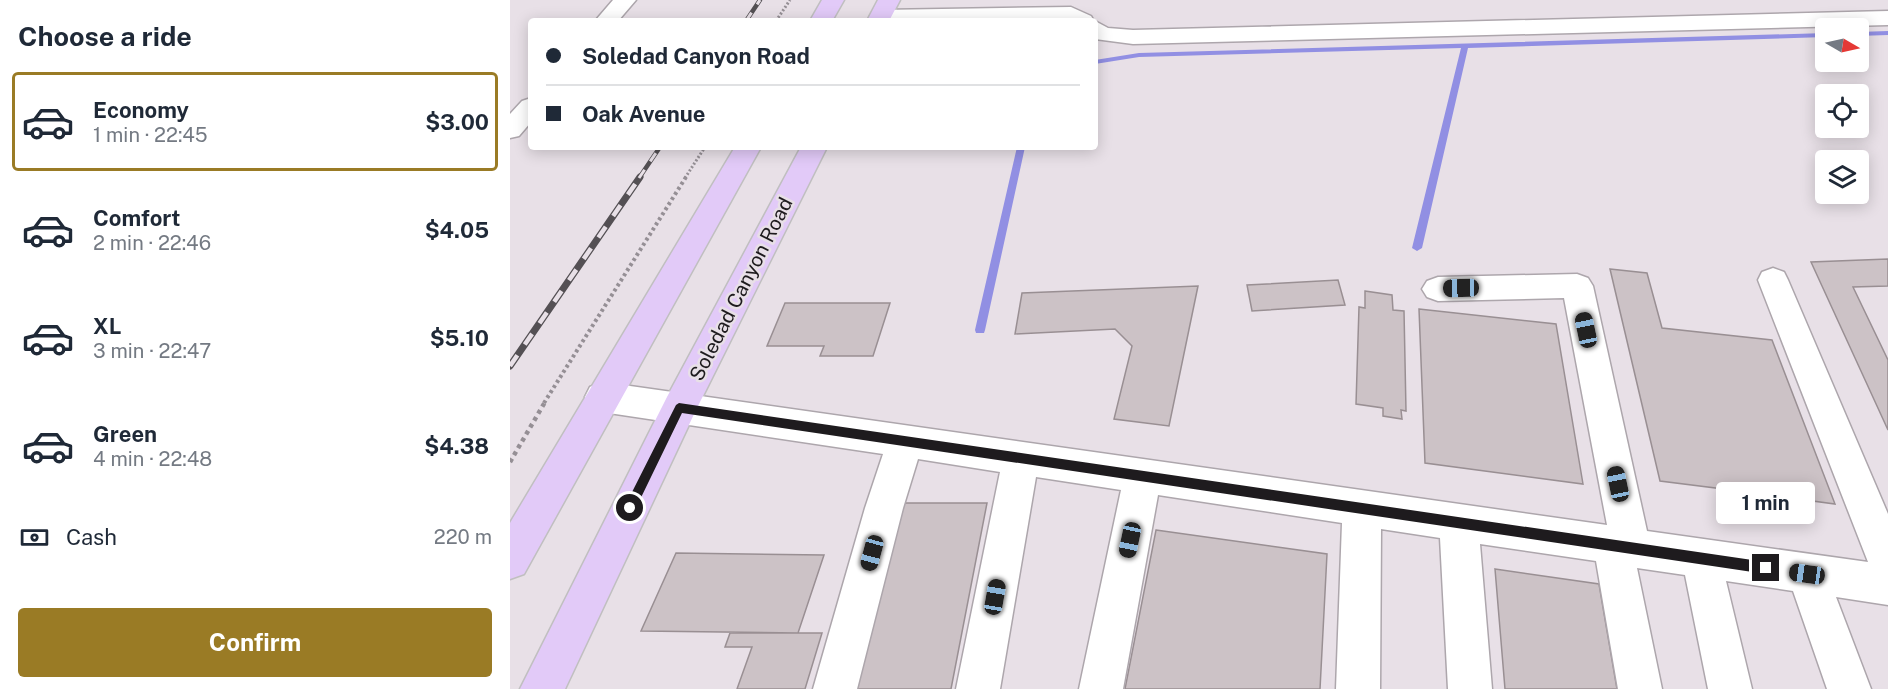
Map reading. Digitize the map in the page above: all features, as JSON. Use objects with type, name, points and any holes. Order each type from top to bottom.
[{"type":"main road","points":[[823,18],[833,0]]},
{"type":"main road","points":[[510,560],[746,150]]},
{"type":"main road","name":"Soledad Canyon Road","points":[[542,689],[679,408],[812,150]]},
{"type":"street","points":[[609,18],[625,0]]},
{"type":"street","points":[[883,13],[1071,14],[1078,18]]},
{"type":"street","points":[[1098,31],[1102,34],[1133,37],[1888,18]]},
{"type":"street","points":[[510,130],[528,109]]},
{"type":"street","points":[[1773,280],[1888,561]]},
{"type":"street","points":[[1438,289],[1577,286],[1622,547],[1640,689]]},
{"type":"street","points":[[602,397],[1888,585]]},
{"type":"street","points":[[835,689],[884,508],[906,441]]},
{"type":"street","points":[[978,689],[1021,458]]},
{"type":"street","points":[[1101,689],[1143,476]]},
{"type":"street","points":[[1358,689],[1362,508]]},
{"type":"street","points":[[1459,522],[1470,689]]},
{"type":"street","points":[[1703,559],[1708,595],[1730,689]]},
{"type":"street","points":[[1807,574],[1849,689]]},
{"type":"path","points":[[778,18],[790,0]]},
{"type":"path","points":[[510,462],[561,375],[703,150]]},
{"type":"building","points":[[1888,259],[1888,286],[1853,287],[1888,360],[1888,430],[1811,262]]},
{"type":"building","points":[[1610,269],[1647,273],[1662,328],[1772,340],[1835,504],[1805,500],[1811,516],[1768,510],[1763,494],[1660,481]]},
{"type":"building","points":[[1338,280],[1345,305],[1252,311],[1247,285]]},
{"type":"building","points":[[1198,286],[1169,426],[1114,419],[1132,346],[1115,329],[1015,334],[1022,293]]},
{"type":"building","points":[[1365,291],[1392,295],[1393,310],[1404,311],[1406,411],[1401,410],[1402,419],[1383,416],[1383,408],[1356,404],[1359,307],[1365,308]]},
{"type":"building","points":[[785,303],[890,303],[873,356],[820,356],[824,346],[767,346]]},
{"type":"building","points":[[1419,309],[1556,324],[1583,484],[1425,463]]},
{"type":"building","points":[[904,503],[987,503],[951,689],[855,689]]},
{"type":"building","points":[[1156,530],[1327,554],[1320,689],[1125,689]]},
{"type":"building","points":[[676,553],[824,555],[798,633],[641,631]]},
{"type":"building","points":[[1495,569],[1599,584],[1617,689],[1505,689]]},
{"type":"building","points":[[730,633],[822,633],[805,689],[737,689],[752,647],[725,647]]},
{"type":"waterway","points":[[1869,34],[1888,33]]},
{"type":"waterway","points":[[1098,62],[1139,55],[1815,35]]},
{"type":"waterway","points":[[1417,248],[1465,46]]},
{"type":"waterway","points":[[980,330],[1020,150]]},
{"type":"railway","points":[[748,18],[760,0]]},
{"type":"railway","points":[[639,178],[658,150]]},
{"type":"railway","points":[[510,366],[640,177]]},
{"type":"route","points":[[630,508],[679,408],[1766,568]]}]
